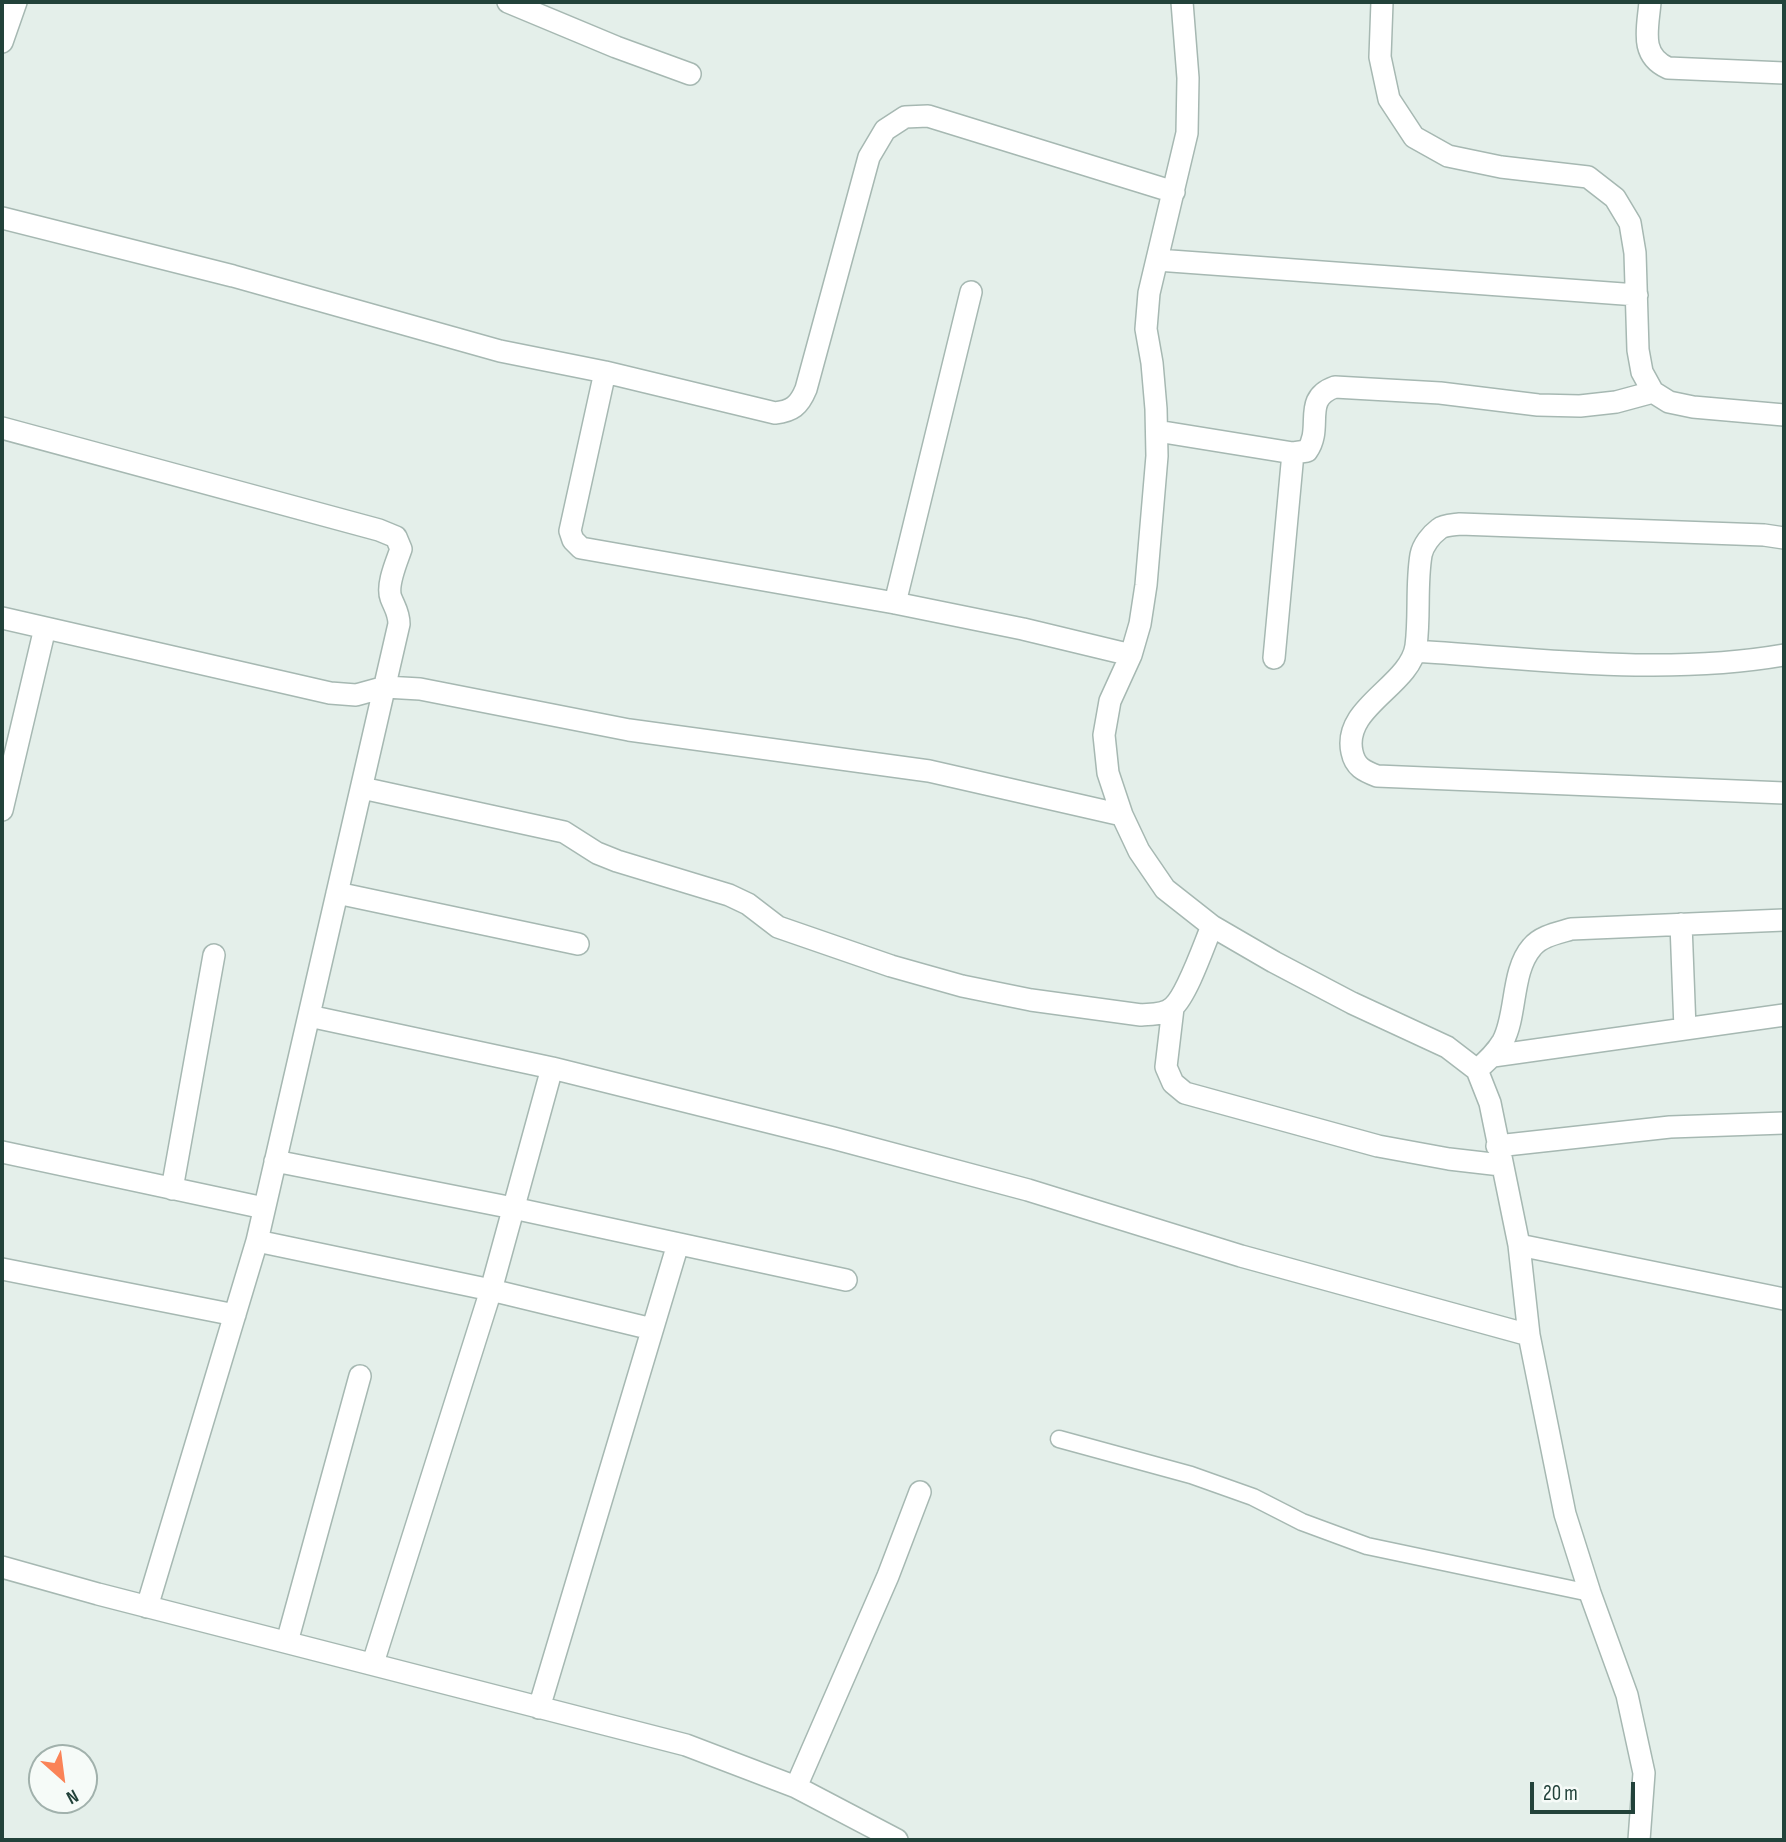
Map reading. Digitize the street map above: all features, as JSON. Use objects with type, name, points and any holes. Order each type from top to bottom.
[{"type":"street","points":[[2,42],[16,2]]},
{"type":"street","points":[[1182,2],[1188,78],[1187,133],[1149,293],[1146,329],[1152,363],[1157,431],[1146,585],[1140,624],[1110,701],[1104,735],[1108,774],[1139,851],[1165,889],[1212,926],[1341,997],[1485,1063],[1784,1015]]},
{"type":"street","points":[[1382,2],[1380,57],[1389,99],[1414,137],[1448,156],[1501,167],[1588,177],[1615,198],[1630,223],[1635,253],[1638,351],[1642,372],[1653,392],[1669,402],[1693,407],[1784,415]]},
{"type":"street","points":[[1650,2],[1647,39],[1649,52],[1656,62],[1668,68],[1784,73]]},
{"type":"street","points":[[518,3],[616,47],[690,74]]},
{"type":"street","points":[[2,218],[233,276],[500,351],[605,372],[775,413],[790,411],[801,401],[869,157],[886,130],[905,117],[928,116],[1174,192]]},
{"type":"street","points":[[1157,260],[1637,295]]},
{"type":"street","points":[[895,603],[971,292]]},
{"type":"street","points":[[605,372],[570,531],[573,541],[580,548],[895,603],[1023,629],[1130,655]]},
{"type":"street","points":[[1157,431],[1293,453],[1307,451],[1314,441],[1316,402],[1323,391],[1335,387],[1440,393],[1538,405],[1580,406],[1653,392]]},
{"type":"street","points":[[2,428],[285,503],[396,537],[401,549],[390,590],[390,597],[397,608],[399,624],[257,1241],[148,1607]]},
{"type":"street","points":[[1274,658],[1293,453]]},
{"type":"street","points":[[1784,538],[1764,535],[1460,524],[1441,527],[1428,539],[1421,553],[1419,623],[1415,651],[1403,671],[1358,720],[1349,738],[1352,756],[1361,770],[1377,776],[1784,793]]},
{"type":"street","points":[[2,618],[330,694],[356,695],[385,687],[420,689],[628,730],[929,771],[1122,814]]},
{"type":"street","points":[[2,810],[45,628]]},
{"type":"street","points":[[1415,651],[1643,666],[1712,665],[1784,655]]},
{"type":"street","points":[[362,788],[564,832],[597,853],[617,861],[729,895],[748,904],[778,927],[962,986],[1031,1000],[1141,1015],[1159,1014],[1172,1008],[1181,997],[1212,926]]},
{"type":"street","points":[[337,893],[578,944]]},
{"type":"street","points":[[1639,1840],[1644,1773],[1628,1695],[1590,1593],[1565,1514],[1529,1335],[1519,1245],[1499,1155],[1485,1063],[1504,1039],[1521,971],[1532,947],[1549,936],[1571,929],[1784,920]]},
{"type":"street","points":[[1681,924],[1685,1029]]},
{"type":"street","points":[[172,1189],[214,955]]},
{"type":"street","points":[[1172,1008],[1166,1067],[1172,1083],[1185,1093],[1378,1146],[1449,1159],[1499,1155],[1670,1127],[1784,1123]]},
{"type":"street","points":[[309,1016],[552,1068],[833,1138],[1028,1190],[1241,1256],[1529,1335]]},
{"type":"street","points":[[373,1663],[491,1290],[552,1068]]},
{"type":"street","points":[[2,1152],[264,1208]]},
{"type":"street","points":[[275,1161],[513,1208],[846,1280]]},
{"type":"street","points":[[257,1241],[491,1290],[652,1329]]},
{"type":"street","points":[[539,1707],[678,1244]]},
{"type":"street","points":[[1519,1245],[1784,1299]]},
{"type":"street","points":[[2,1269],[235,1315]]},
{"type":"street","points":[[287,1642],[360,1376]]},
{"type":"street","points":[[796,1787],[888,1576],[920,1492]]},
{"type":"street","points":[[2,1567],[686,1745],[796,1787],[897,1840]]},
{"type":"lane","points":[[1059,1439],[1191,1475],[1253,1497],[1302,1522],[1367,1546],[1590,1593]]}]
